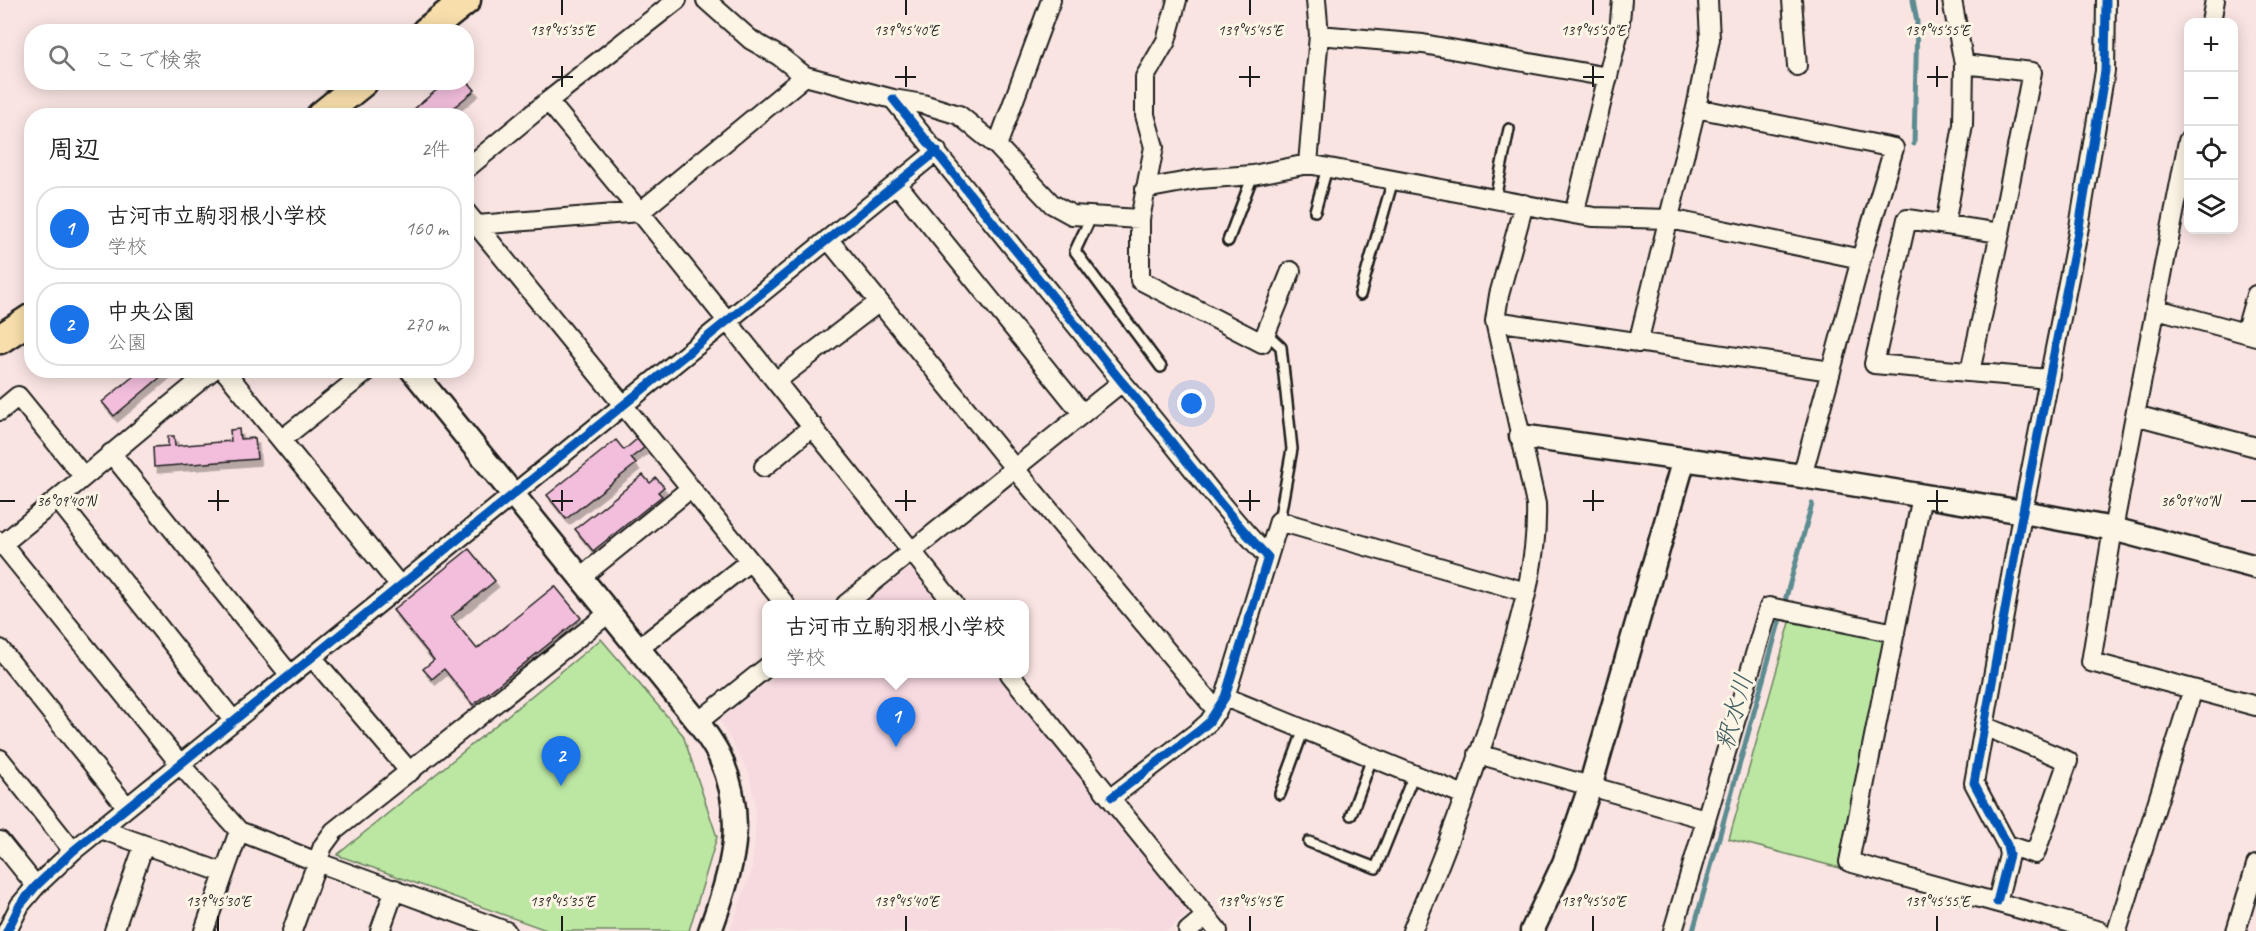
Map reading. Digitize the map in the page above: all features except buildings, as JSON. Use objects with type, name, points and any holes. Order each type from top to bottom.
[{"type":"main road","points":[[436,24],[466,0]]},
{"type":"main road","points":[[331,108],[353,90]]},
{"type":"main road","points":[[0,339],[24,323]]},
{"type":"street","points":[[474,162],[677,0]]},
{"type":"street","points":[[706,0],[751,40],[779,56],[805,76],[893,99],[923,104],[959,115],[998,146],[1052,204],[1072,215],[1140,219]]},
{"type":"street","points":[[998,146],[1052,0]]},
{"type":"street","points":[[1177,0],[1166,41],[1145,78],[1145,115],[1154,147],[1140,219],[1140,280],[1262,343],[1292,271]]},
{"type":"street","points":[[1308,164],[1319,35],[1316,0]]},
{"type":"street","points":[[1574,214],[1619,31],[1622,0]]},
{"type":"street","points":[[1638,343],[1696,108],[1710,39],[1708,0]]},
{"type":"street","points":[[1792,0],[1797,66]]},
{"type":"street","points":[[1945,225],[1964,125],[1964,64],[1952,0]]},
{"type":"street","points":[[1997,902],[2009,855],[2007,845],[1974,783],[2023,512],[2079,227],[2105,71],[2106,0]]},
{"type":"street","points":[[2212,18],[2215,0]]},
{"type":"street","points":[[1319,35],[1423,44],[1608,76]]},
{"type":"street","points":[[1964,64],[2032,72],[1970,372]]},
{"type":"street","points":[[474,218],[640,212],[805,76]]},
{"type":"street","points":[[893,99],[1158,424],[1237,525],[1268,557]]},
{"type":"street","points":[[548,101],[813,426],[911,553],[951,600]]},
{"type":"street","points":[[1696,108],[1894,148],[1860,259],[1802,476]]},
{"type":"street","points":[[7,931],[20,905],[36,886],[100,829],[937,151]]},
{"type":"street","points":[[2184,163],[2113,529],[2091,662],[2256,706]]},
{"type":"street","points":[[1145,189],[1199,179],[1253,175],[1308,164],[1574,214],[1594,217],[1670,219],[1860,259]]},
{"type":"street","points":[[897,184],[1082,413]]},
{"type":"street","points":[[1412,931],[1430,888],[1495,706],[1526,592],[1537,521],[1536,504],[1495,321],[1499,294],[1524,204]]},
{"type":"street","points":[[2000,233],[1907,219],[1874,364],[2049,379]]},
{"type":"street","points":[[474,220],[782,600]]},
{"type":"street","points":[[828,239],[1015,469],[1221,704],[1304,729],[1464,795]]},
{"type":"street","points":[[2157,309],[2251,334],[2256,295]]},
{"type":"street","points":[[776,381],[879,302]]},
{"type":"street","points":[[1495,321],[1831,371]]},
{"type":"street","points":[[203,378],[111,453],[58,500],[1,543],[180,764],[238,831],[395,889],[473,925],[506,931]]},
{"type":"street","points":[[231,378],[400,586]]},
{"type":"street","points":[[281,440],[359,378]]},
{"type":"street","points":[[419,378],[698,722],[719,755],[730,785],[735,810],[736,842],[727,883],[710,931]]},
{"type":"street","points":[[851,600],[1122,382]]},
{"type":"street","points":[[0,411],[18,396],[84,477]]},
{"type":"street","points":[[2135,415],[2256,447]]},
{"type":"street","points":[[764,467],[813,426]]},
{"type":"street","points":[[1521,436],[1802,476],[2023,512],[2113,529],[2256,567]]},
{"type":"street","points":[[111,453],[290,675]]},
{"type":"street","points":[[1532,931],[1564,863],[1590,787],[1684,459]]},
{"type":"street","points":[[580,578],[691,488]]},
{"type":"street","points":[[1922,496],[1849,862],[2100,931]]},
{"type":"street","points":[[58,500],[233,720]]},
{"type":"street","points":[[1112,797],[1200,730],[1221,704],[1279,521],[1526,592]]},
{"type":"street","points":[[638,649],[750,561]]},
{"type":"street","points":[[1673,931],[1769,607],[1895,633]]},
{"type":"street","points":[[292,931],[323,846],[334,831],[609,614]]},
{"type":"street","points":[[0,649],[127,807]]},
{"type":"street","points":[[312,657],[410,772]]},
{"type":"street","points":[[698,722],[762,671]]},
{"type":"street","points":[[1013,678],[1112,797],[1218,931]]},
{"type":"street","points":[[2117,931],[2193,690]]},
{"type":"street","points":[[1984,726],[2068,761],[2035,854],[2007,845]]},
{"type":"street","points":[[1478,754],[1705,819]]},
{"type":"street","points":[[0,759],[74,851]]},
{"type":"street","points":[[100,829],[224,873]]},
{"type":"street","points":[[204,931],[238,831]]},
{"type":"street","points":[[0,842],[36,886]]},
{"type":"street","points":[[114,931],[144,845]]},
{"type":"street","points":[[2236,931],[2256,865]]},
{"type":"street","points":[[380,931],[395,889]]},
{"type":"street","points":[[1188,931],[1206,916]]},
{"type":"lane","points":[[1495,199],[1509,129]]},
{"type":"lane","points":[[1315,211],[1327,168]]},
{"type":"lane","points":[[1228,241],[1253,175]]},
{"type":"lane","points":[[1360,294],[1394,180]]},
{"type":"lane","points":[[1092,217],[1075,251],[1161,367]]},
{"type":"lane","points":[[1266,333],[1281,347],[1292,449],[1279,521]]},
{"type":"lane","points":[[1280,794],[1304,729]]},
{"type":"lane","points":[[1351,815],[1372,758]]},
{"type":"lane","points":[[1309,842],[1376,868],[1413,774]]},
{"type":"shaded area","points":[[908,570],[915,570],[940,600],[870,600]]},
{"type":"shaded area","points":[[773,678],[1001,678],[1188,908],[1186,915],[1167,931],[730,931],[752,871],[755,801],[749,773],[720,720]]},
{"type":"green space","points":[[1793,612],[1893,638],[1844,869],[1729,839]]},
{"type":"green space","points":[[601,639],[683,735],[717,837],[689,931],[549,931],[337,855]]},
{"type":"waterway","name":"釈水川","points":[[1913,0],[1917,22],[1914,144]]},
{"type":"waterway","name":"釈水川","points":[[1693,931],[1812,504]]},
{"type":"cycle path","points":[[1997,902],[2009,855],[2007,845],[1974,783],[2020,526],[2079,227],[2105,71],[2106,0]]},
{"type":"cycle path","points":[[893,99],[1212,492],[1268,557],[1225,697],[1209,722],[1112,797]]},
{"type":"cycle path","points":[[7,931],[20,905],[36,886],[73,851],[937,151]]},
{"type":"place","name":"古河市立駒羽根小学校","points":[[896,747]]},
{"type":"place","name":"中央公園","points":[[561,786]]}]
